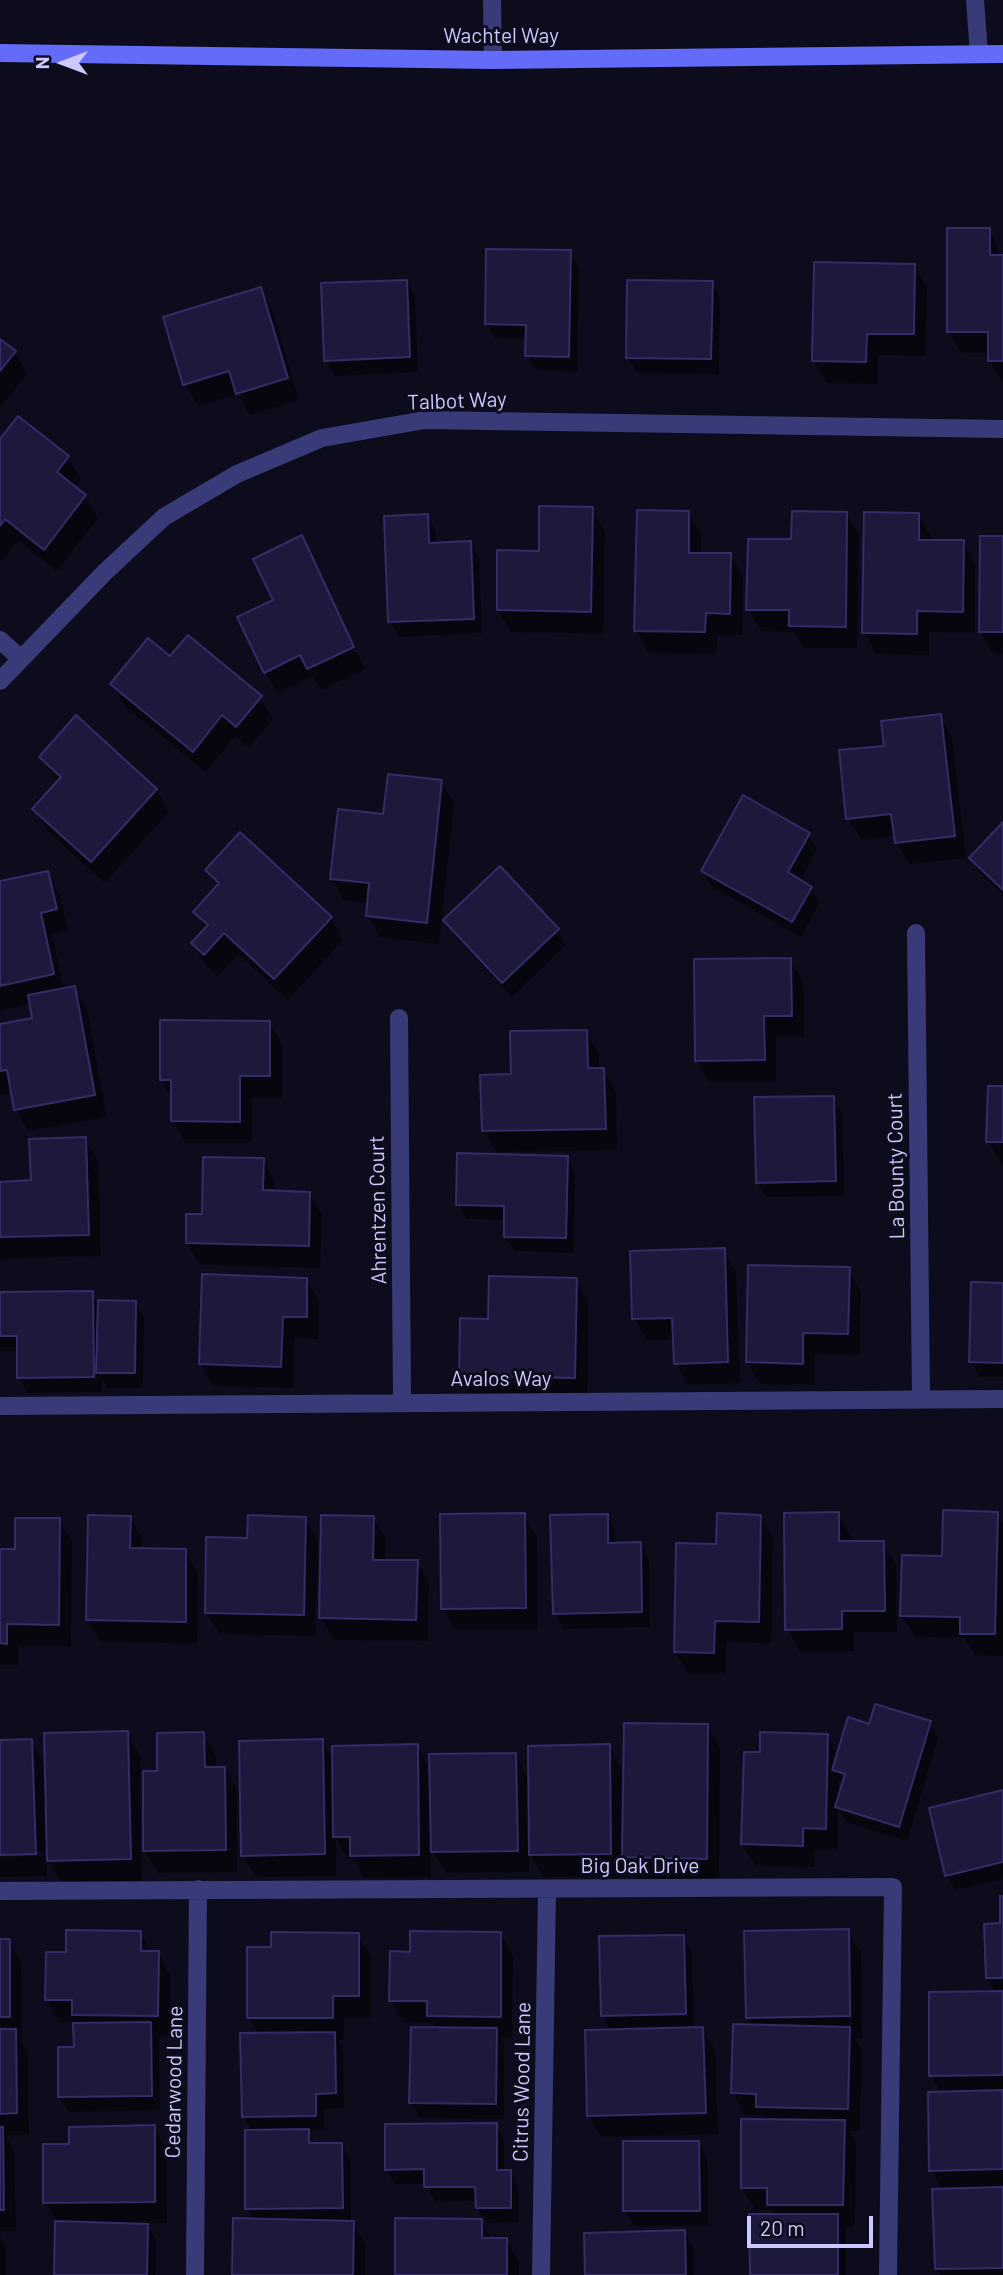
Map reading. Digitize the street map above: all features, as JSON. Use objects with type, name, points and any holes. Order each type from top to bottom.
[{"type":"main road","name":"Wachtel Way","points":[[0,52],[493,60],[1003,54]]},
{"type":"street","points":[[492,0],[493,60]]},
{"type":"street","points":[[975,0],[979,54]]},
{"type":"street","name":"Talbot Way","points":[[0,681],[19,658],[105,572],[164,517],[237,474],[322,438],[425,420],[1003,429]]},
{"type":"street","points":[[0,640],[19,658]]},
{"type":"street","name":"La Bounty Court","points":[[916,933],[921,1398]]},
{"type":"street","name":"Ahrentzen Court","points":[[399,1018],[402,1403]]},
{"type":"street","name":"Avalos Way","points":[[0,1406],[1003,1399]]},
{"type":"street","name":"Big Oak Drive","points":[[0,1891],[893,1887],[888,2275]]},
{"type":"street","name":"Cedarwood Lane","points":[[195,2275],[198,1889]]},
{"type":"street","name":"Citrus Wood Lane","points":[[541,2275],[547,1889]]},
{"type":"building","points":[[947,228],[990,228],[990,255],[1003,255],[1003,361],[988,361],[988,332],[947,332]]},
{"type":"building","points":[[486,249],[571,250],[569,357],[525,356],[526,325],[485,324]]},
{"type":"building","points":[[814,262],[915,264],[914,334],[867,334],[866,362],[812,361]]},
{"type":"building","points":[[407,280],[410,357],[324,361],[321,283]]},
{"type":"building","points":[[627,280],[713,281],[711,359],[626,358]]},
{"type":"building","points":[[261,287],[288,378],[236,394],[229,371],[183,385],[163,317]]},
{"type":"building","points":[[0,339],[16,351],[0,371]]},
{"type":"building","points":[[18,416],[69,456],[57,472],[86,495],[44,550],[5,519],[0,526],[0,439]]},
{"type":"building","points":[[539,506],[593,507],[591,612],[497,610],[497,550],[539,551]]},
{"type":"building","points":[[637,510],[689,511],[689,553],[731,553],[730,614],[706,613],[705,632],[634,631]]},
{"type":"building","points":[[792,511],[847,512],[846,627],[789,626],[789,610],[746,610],[748,539],[791,539]]},
{"type":"building","points":[[864,512],[919,513],[919,540],[964,540],[963,612],[917,611],[917,634],[862,633]]},
{"type":"building","points":[[428,514],[429,543],[471,541],[474,619],[388,622],[384,516]]},
{"type":"building","points":[[302,535],[354,647],[307,669],[300,655],[264,673],[237,617],[273,600],[253,559]]},
{"type":"building","points":[[980,536],[1003,536],[1003,632],[979,632]]},
{"type":"building","points":[[188,635],[262,696],[236,727],[222,715],[193,752],[110,684],[148,638],[170,656]]},
{"type":"building","points":[[941,714],[955,836],[895,843],[891,814],[846,819],[839,750],[884,746],[881,721]]},
{"type":"building","points":[[76,715],[157,789],[91,862],[32,809],[61,777],[39,757]]},
{"type":"building","points":[[388,774],[442,780],[427,923],[366,916],[369,883],[330,879],[338,809],[383,814]]},
{"type":"building","points":[[743,795],[810,833],[788,872],[812,887],[792,922],[701,871]]},
{"type":"building","points":[[1003,822],[1003,890],[969,858]]},
{"type":"building","points":[[240,832],[332,917],[274,979],[224,933],[204,955],[191,943],[208,925],[193,912],[219,883],[205,870]]},
{"type":"building","points":[[500,866],[559,929],[502,983],[443,920]]},
{"type":"building","points":[[48,871],[57,909],[41,913],[54,974],[0,986],[0,881]]},
{"type":"building","points":[[791,958],[792,1016],[764,1016],[765,1060],[695,1061],[694,959]]},
{"type":"building","points":[[75,986],[95,1095],[14,1110],[7,1070],[0,1071],[0,1024],[32,1018],[28,995]]},
{"type":"building","points":[[160,1020],[270,1021],[270,1076],[240,1076],[240,1122],[171,1121],[171,1080],[160,1080]]},
{"type":"building","points":[[587,1030],[588,1068],[604,1068],[606,1129],[482,1131],[480,1075],[511,1074],[510,1031]]},
{"type":"building","points":[[988,1086],[1003,1086],[1003,1142],[986,1142]]},
{"type":"building","points":[[834,1096],[836,1181],[756,1183],[754,1097]]},
{"type":"building","points":[[86,1137],[89,1235],[0,1237],[0,1182],[31,1180],[29,1139]]},
{"type":"building","points":[[457,1153],[568,1156],[566,1238],[504,1237],[504,1206],[456,1205]]},
{"type":"building","points":[[203,1157],[264,1158],[263,1190],[310,1192],[309,1246],[186,1243],[186,1214],[202,1214]]},
{"type":"building","points":[[725,1248],[728,1362],[674,1364],[672,1318],[632,1319],[630,1251]]},
{"type":"building","points":[[748,1265],[850,1267],[848,1334],[803,1333],[803,1364],[746,1362]]},
{"type":"building","points":[[202,1274],[307,1278],[307,1317],[283,1317],[281,1367],[199,1364]]},
{"type":"building","points":[[489,1276],[577,1278],[575,1378],[459,1376],[460,1318],[488,1319]]},
{"type":"building","points":[[971,1282],[1003,1283],[1003,1363],[969,1362]]},
{"type":"building","points":[[93,1291],[94,1377],[17,1378],[17,1336],[0,1336],[0,1292]]},
{"type":"building","points":[[98,1300],[136,1301],[135,1373],[96,1373]]},
{"type":"building","points":[[943,1510],[998,1512],[995,1634],[960,1634],[960,1617],[900,1616],[902,1555],[942,1556]]},
{"type":"building","points":[[839,1512],[839,1541],[884,1541],[885,1611],[842,1611],[842,1629],[785,1630],[784,1513]]},
{"type":"building","points":[[525,1513],[526,1608],[441,1609],[440,1514]]},
{"type":"building","points":[[717,1513],[761,1515],[759,1622],[715,1621],[714,1653],[674,1652],[676,1543],[716,1544]]},
{"type":"building","points":[[608,1514],[608,1543],[641,1542],[642,1612],[553,1614],[550,1515]]},
{"type":"building","points":[[88,1515],[131,1516],[130,1548],[186,1549],[186,1622],[86,1620]]},
{"type":"building","points":[[248,1515],[306,1517],[304,1615],[205,1613],[206,1537],[247,1538]]},
{"type":"building","points":[[321,1515],[374,1516],[373,1560],[418,1560],[416,1620],[319,1618]]},
{"type":"building","points":[[15,1518],[60,1518],[59,1625],[7,1624],[7,1644],[0,1643],[0,1549],[15,1549]]},
{"type":"building","points":[[875,1704],[931,1721],[899,1827],[835,1807],[845,1774],[832,1770],[848,1717],[869,1724]]},
{"type":"building","points":[[624,1723],[708,1724],[707,1859],[622,1857]]},
{"type":"building","points":[[128,1731],[131,1859],[47,1861],[44,1733]]},
{"type":"building","points":[[204,1732],[205,1767],[225,1767],[226,1850],[143,1851],[143,1771],[157,1771],[157,1733]]},
{"type":"building","points":[[760,1732],[828,1734],[826,1829],[803,1828],[803,1846],[741,1844],[744,1752],[760,1752]]},
{"type":"building","points":[[32,1739],[36,1854],[0,1855],[0,1740]]},
{"type":"building","points":[[323,1739],[325,1854],[241,1856],[239,1741]]},
{"type":"building","points":[[418,1744],[419,1855],[350,1856],[350,1837],[333,1837],[332,1746]]},
{"type":"building","points":[[610,1744],[611,1854],[529,1855],[528,1746]]},
{"type":"building","points":[[516,1753],[518,1851],[431,1852],[429,1754]]},
{"type":"building","points":[[1003,1790],[1003,1862],[945,1876],[929,1808]]},
{"type":"building","points":[[1000,1896],[1003,1896],[1003,1978],[986,1978],[984,1924],[1000,1923]]},
{"type":"building","points":[[849,1929],[850,2016],[746,2018],[744,1931]]},
{"type":"building","points":[[66,1930],[141,1931],[141,1951],[159,1951],[158,2016],[72,2015],[72,2000],[45,2000],[46,1952],[66,1952]]},
{"type":"building","points":[[410,1931],[501,1932],[501,2017],[427,2016],[427,2001],[389,2001],[390,1951],[410,1952]]},
{"type":"building","points":[[271,1932],[359,1933],[359,1996],[333,1996],[333,2018],[247,2018],[247,1947],[271,1947]]},
{"type":"building","points":[[684,1935],[686,2014],[601,2016],[599,1936]]},
{"type":"building","points":[[0,1939],[10,1939],[10,2017],[0,2017]]},
{"type":"building","points":[[1003,1991],[1003,2075],[929,2076],[929,1992]]},
{"type":"building","points":[[151,2022],[152,2096],[58,2097],[58,2047],[74,2047],[73,2023]]},
{"type":"building","points":[[733,2024],[850,2027],[848,2109],[756,2107],[756,2094],[731,2093]]},
{"type":"building","points":[[411,2027],[497,2028],[496,2104],[409,2103]]},
{"type":"building","points":[[703,2027],[706,2113],[587,2116],[585,2030]]},
{"type":"building","points":[[0,2029],[16,2029],[17,2113],[0,2114]]},
{"type":"building","points":[[335,2032],[336,2093],[316,2094],[316,2116],[242,2117],[240,2033]]},
{"type":"building","points":[[1003,2090],[1003,2169],[929,2171],[928,2092]]},
{"type":"building","points":[[741,2119],[845,2120],[843,2205],[767,2205],[767,2188],[741,2188]]},
{"type":"building","points":[[497,2123],[497,2170],[511,2170],[511,2208],[476,2208],[475,2187],[424,2187],[424,2169],[385,2170],[385,2124]]},
{"type":"building","points":[[155,2125],[155,2202],[43,2203],[43,2144],[69,2144],[69,2127]]},
{"type":"building","points":[[0,2127],[3,2127],[4,2210],[0,2210]]},
{"type":"building","points":[[309,2129],[309,2143],[342,2143],[343,2208],[245,2209],[245,2130]]},
{"type":"building","points":[[623,2141],[699,2141],[700,2211],[623,2211]]},
{"type":"building","points":[[1003,2187],[1003,2268],[935,2269],[932,2189]]},
{"type":"building","points":[[749,2214],[838,2214],[838,2275],[750,2275]]},
{"type":"building","points":[[233,2218],[354,2221],[353,2275],[232,2275]]},
{"type":"building","points":[[395,2218],[482,2219],[482,2238],[507,2238],[507,2275],[395,2275]]},
{"type":"building","points":[[55,2221],[148,2224],[147,2275],[54,2275]]},
{"type":"building","points":[[685,2230],[686,2275],[585,2275],[584,2233]]}]
